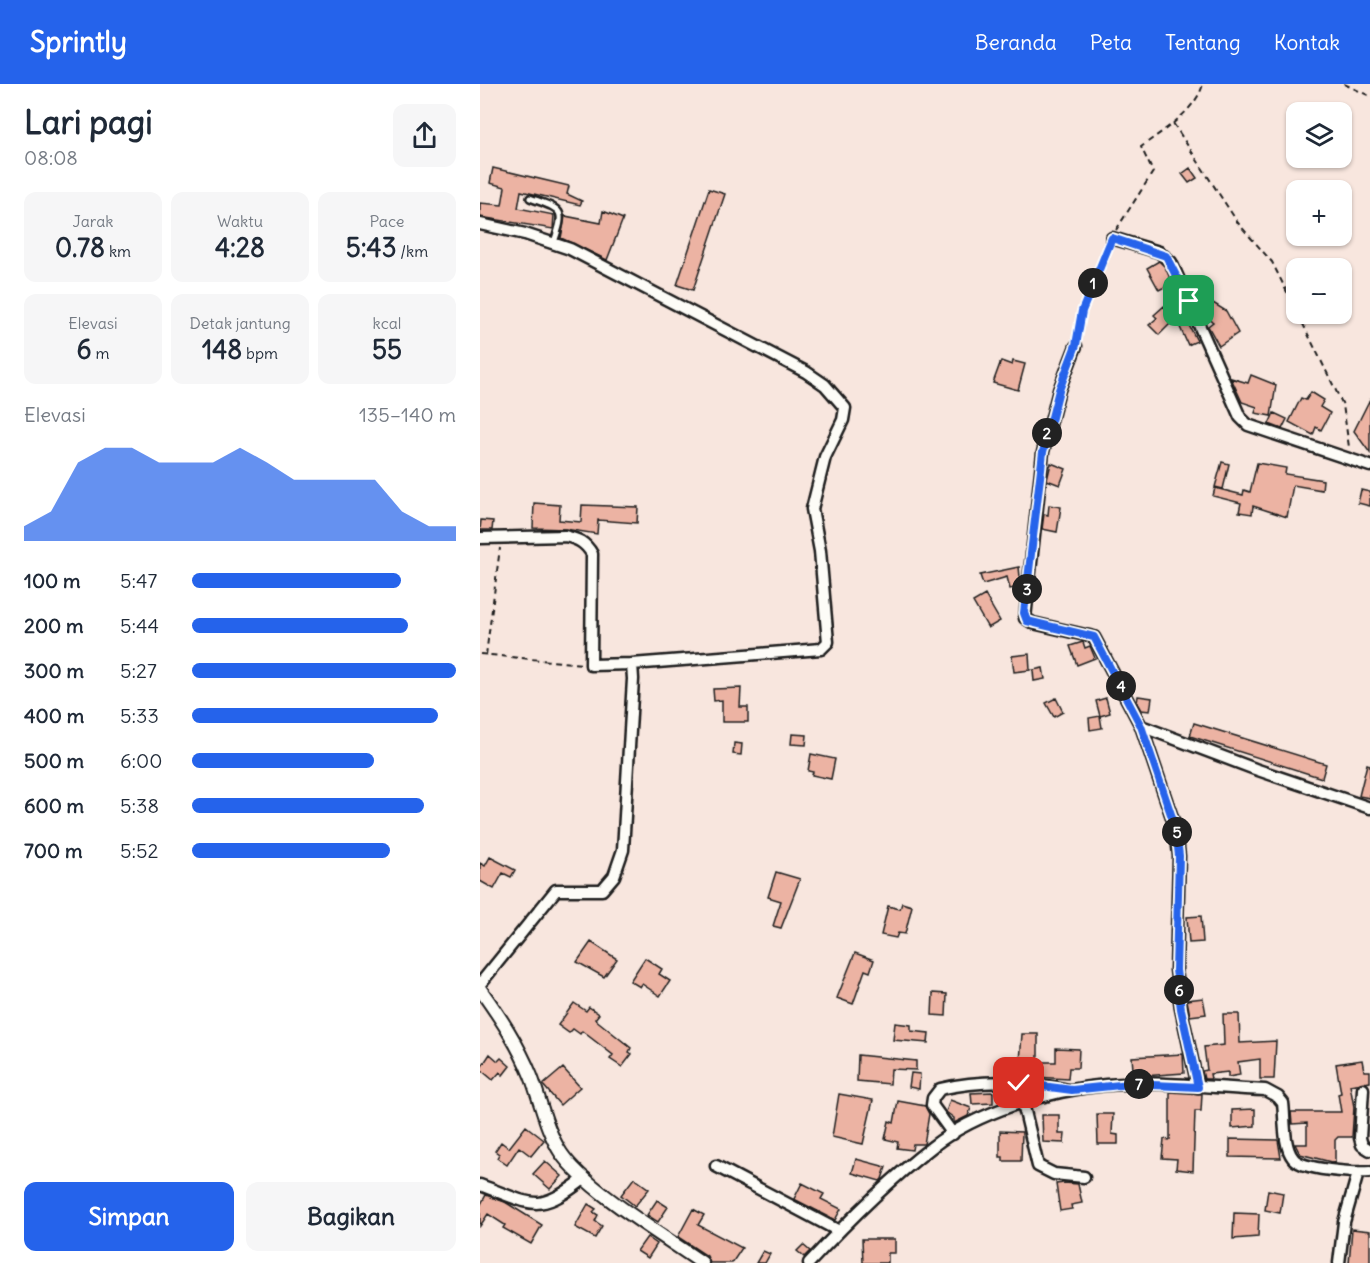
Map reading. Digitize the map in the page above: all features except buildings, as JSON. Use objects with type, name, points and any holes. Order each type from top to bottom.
[{"type":"street","points":[[480,224],[554,242],[596,261],[806,372],[825,385],[845,408],[843,420],[825,457],[812,508],[820,551],[826,646],[821,648],[632,664],[591,665],[592,554],[586,545],[577,538],[565,536],[480,538]]},
{"type":"street","points":[[1112,238],[1160,252],[1171,262],[1240,417],[1248,425],[1370,466]]},
{"type":"street","points":[[1076,345],[1059,390],[1043,452],[1025,618],[1033,623],[1094,637],[1141,726],[1176,829],[1179,856],[1176,970],[1181,1009],[1198,1087]]},
{"type":"street","points":[[480,984],[555,890],[602,890],[614,876],[625,836],[632,664]]},
{"type":"street","points":[[1141,726],[1255,769],[1370,808]]},
{"type":"street","points":[[480,989],[512,1034],[531,1077],[553,1139],[563,1156],[585,1178],[702,1263]]},
{"type":"street","points":[[953,1134],[932,1105],[933,1098],[940,1089],[981,1083],[1019,1083],[1072,1090]]},
{"type":"street","points":[[809,1263],[839,1231],[933,1146],[989,1115],[1072,1090],[1130,1084],[1272,1092],[1283,1103],[1290,1153],[1294,1160],[1306,1165],[1358,1173],[1370,1172]]},
{"type":"street","points":[[1363,1089],[1360,1138],[1362,1145],[1370,1150]]},
{"type":"street","points":[[1023,1103],[1038,1166],[1054,1174],[1084,1177]]},
{"type":"street","points":[[716,1166],[839,1231]]},
{"type":"street","points":[[1339,1263],[1344,1222],[1358,1173]]},
{"type":"street","points":[[480,1185],[538,1204],[551,1202],[585,1178]]},
{"type":"lane","points":[[530,198],[560,212],[562,220],[554,242]]},
{"type":"path","points":[[1076,345],[1082,311],[1112,238],[1153,172],[1141,147],[1173,123],[1200,93],[1203,84]]},
{"type":"path","points":[[1344,84],[1370,96]]},
{"type":"path","points":[[1173,123],[1238,223],[1272,262],[1286,290]]},
{"type":"path","points":[[1303,324],[1343,405],[1351,459]]},
{"type":"path","points":[[486,655],[501,537]]},
{"type":"path","points":[[480,654],[591,665]]},
{"type":"route","points":[[1019,1083],[1043,1084],[1072,1090],[1130,1084],[1198,1087],[1181,1009],[1176,970],[1179,856],[1176,829],[1141,726],[1094,637],[1087,633],[1027,621],[1024,613],[1043,452],[1059,390],[1076,345],[1082,311],[1112,238],[1160,252],[1166,256],[1189,301]]}]
